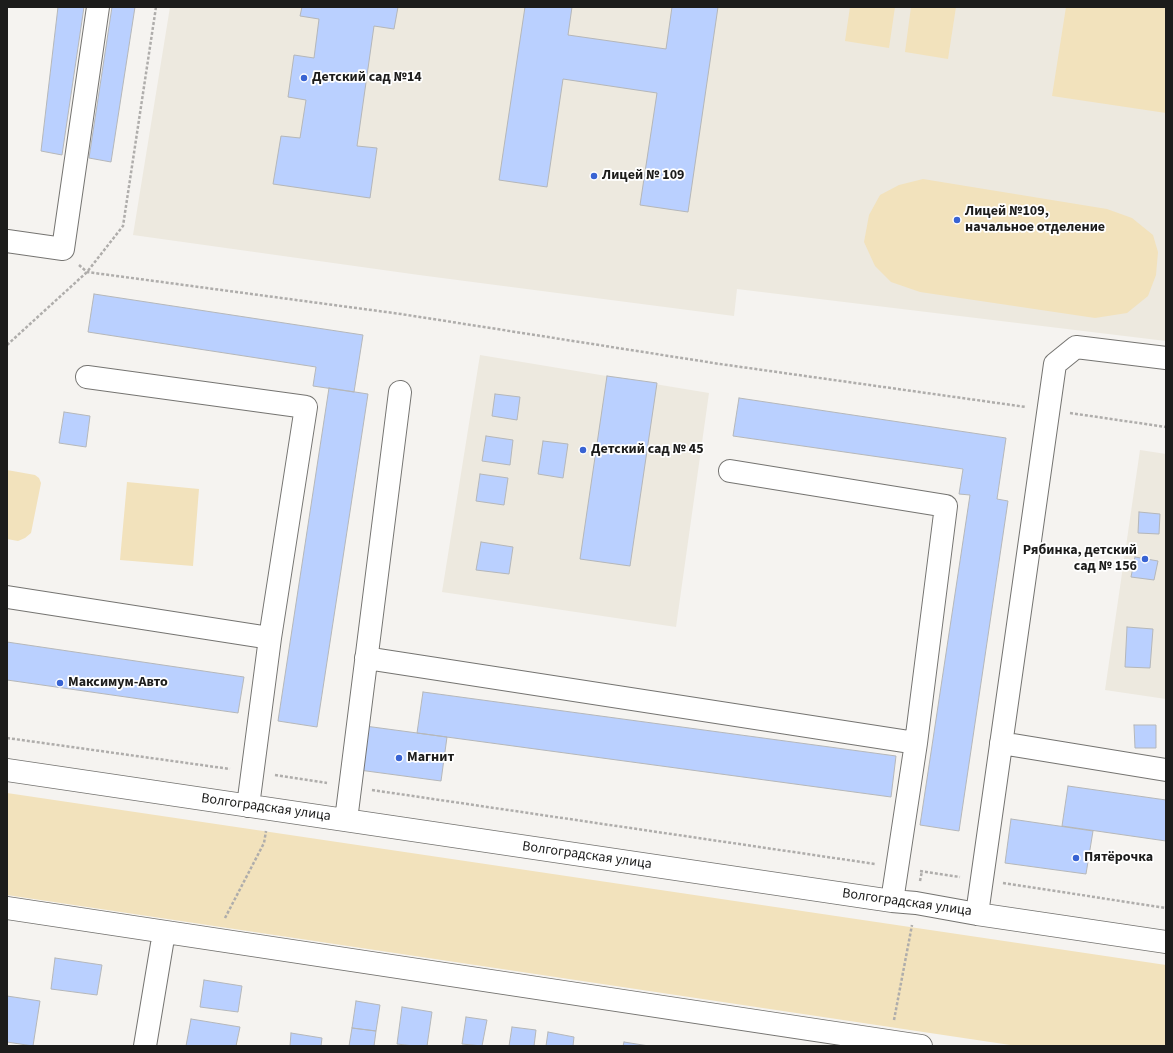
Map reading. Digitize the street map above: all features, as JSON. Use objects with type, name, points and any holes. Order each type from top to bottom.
[{"type":"street","points":[[7,241],[63,249],[98,7]]},
{"type":"street","points":[[977,914],[1055,364],[1076,347],[1166,358]]},
{"type":"street","points":[[87,377],[306,407],[270,638],[252,772],[258,807]]},
{"type":"street","points":[[346,820],[400,392]]},
{"type":"street","points":[[730,471],[946,506],[916,743],[892,901]]},
{"type":"street","points":[[7,597],[270,638]]},
{"type":"street","points":[[366,658],[916,743]]},
{"type":"street","points":[[1001,743],[1166,770]]},
{"type":"street","name":"Волгоградская улица","points":[[7,770],[892,901],[916,903],[977,914],[1166,942]]},
{"type":"street","points":[[7,908],[865,1042],[921,1046]]},
{"type":"street","points":[[145,1046],[164,932]]},
{"type":"path","points":[[7,345],[87,272],[123,226],[156,7]]},
{"type":"path","points":[[63,249],[87,272],[401,314],[720,364],[1166,427]]},
{"type":"path","points":[[7,738],[252,772]]},
{"type":"path","points":[[213,939],[264,843],[258,807],[274,775],[1166,908]]},
{"type":"path","points":[[887,1020],[894,1021],[922,871]]},
{"type":"shaded area","points":[[170,7],[1166,7],[1166,341],[737,289],[734,316],[419,275],[133,235]]},
{"type":"shaded area","points":[[850,7],[895,7],[889,48],[845,41]]},
{"type":"shaded area","points":[[911,7],[956,7],[948,59],[905,52]]},
{"type":"shaded area","points":[[1066,7],[1166,7],[1166,113],[1052,96]]},
{"type":"shaded area","points":[[923,179],[1107,209],[1132,218],[1153,235],[1158,252],[1156,275],[1148,296],[1127,313],[1095,318],[920,292],[891,282],[875,266],[864,242],[869,215],[880,195],[899,185]]},
{"type":"shaded area","name":"Детский сад № 45","points":[[480,355],[709,393],[676,627],[442,592]]},
{"type":"shaded area","name":"Рябинка, детский сад № 156","points":[[1140,450],[1166,454],[1166,699],[1105,690]]},
{"type":"shaded area","points":[[7,470],[35,475],[39,478],[41,483],[31,533],[18,541],[7,539]]},
{"type":"shaded area","points":[[127,482],[199,489],[193,566],[120,560]]},
{"type":"shaded area","points":[[7,793],[1166,965],[1166,1046],[1017,1046],[7,895]]},
{"type":"building","points":[[58,7],[84,7],[62,155],[41,151]]},
{"type":"building","points":[[112,7],[135,7],[111,162],[89,158]]},
{"type":"building","points":[[302,7],[398,7],[394,29],[374,26],[357,146],[377,148],[370,198],[273,184],[281,136],[300,138],[306,100],[288,97],[294,55],[314,58],[319,19],[300,16]]},
{"type":"building","points":[[525,7],[572,7],[568,35],[666,49],[672,7],[718,7],[688,212],[640,205],[657,93],[563,79],[547,187],[499,180]]},
{"type":"building","points":[[94,294],[363,335],[354,392],[313,386],[316,367],[88,332]]},
{"type":"building","points":[[607,376],[657,383],[630,566],[580,559]]},
{"type":"building","points":[[329,388],[368,394],[317,727],[278,721]]},
{"type":"building","points":[[495,394],[520,397],[517,420],[492,416]]},
{"type":"building","points":[[739,398],[1006,438],[997,499],[1008,501],[959,831],[920,825],[970,495],[959,494],[963,469],[733,436]]},
{"type":"building","points":[[64,412],[90,416],[86,447],[59,443]]},
{"type":"building","points":[[486,436],[513,440],[510,465],[482,461]]},
{"type":"building","points":[[543,441],[568,444],[563,478],[538,474]]},
{"type":"building","points":[[480,474],[508,478],[504,505],[476,501]]},
{"type":"building","points":[[1139,512],[1160,514],[1159,534],[1138,533]]},
{"type":"building","points":[[481,542],[513,547],[509,574],[476,570]]},
{"type":"building","points":[[1135,557],[1158,561],[1154,580],[1131,577]]},
{"type":"building","points":[[1127,627],[1153,629],[1150,668],[1125,667]]},
{"type":"building","points":[[7,642],[244,677],[238,713],[7,680]]},
{"type":"building","points":[[423,692],[896,756],[891,797],[417,733]]},
{"type":"building","points":[[1134,725],[1156,725],[1156,748],[1135,748]]},
{"type":"building","points":[[365,726],[447,737],[441,781],[359,770]]},
{"type":"building","points":[[1068,786],[1166,800],[1166,841],[1062,826]]},
{"type":"building","points":[[1011,819],[1093,831],[1086,874],[1005,863]]},
{"type":"building","points":[[55,958],[102,965],[97,995],[51,989]]},
{"type":"building","points":[[204,980],[242,986],[238,1012],[200,1007]]},
{"type":"building","points":[[7,996],[40,1001],[33,1046],[7,1042]]},
{"type":"building","points":[[356,1001],[380,1005],[376,1031],[352,1028]]},
{"type":"building","points":[[402,1007],[432,1012],[427,1046],[397,1044]]},
{"type":"building","points":[[466,1017],[487,1020],[482,1046],[462,1044]]},
{"type":"building","points":[[191,1019],[240,1027],[236,1046],[186,1046]]},
{"type":"building","points":[[512,1027],[536,1030],[534,1046],[509,1046]]},
{"type":"building","points":[[352,1028],[376,1031],[374,1046],[349,1046]]},
{"type":"building","points":[[548,1032],[574,1037],[573,1046],[546,1046]]},
{"type":"building","points":[[291,1033],[322,1038],[321,1046],[290,1046]]},
{"type":"building","points":[[624,1042],[649,1046],[623,1046]]},
{"type":"place","name":"Детский сад №14","points":[[304,78]]},
{"type":"place","name":"Лицей № 109","points":[[594,176]]},
{"type":"place","name":"Лицей №109, начальное отделение","points":[[957,220]]},
{"type":"place","name":"Детский сад № 45","points":[[583,450]]},
{"type":"place","name":"Рябинка, детский сад № 156","points":[[1145,559]]},
{"type":"place","name":"Максимум-Авто","points":[[60,683]]},
{"type":"place","name":"Магнит","points":[[399,758]]},
{"type":"place","name":"Пятёрочка","points":[[1076,858]]}]
